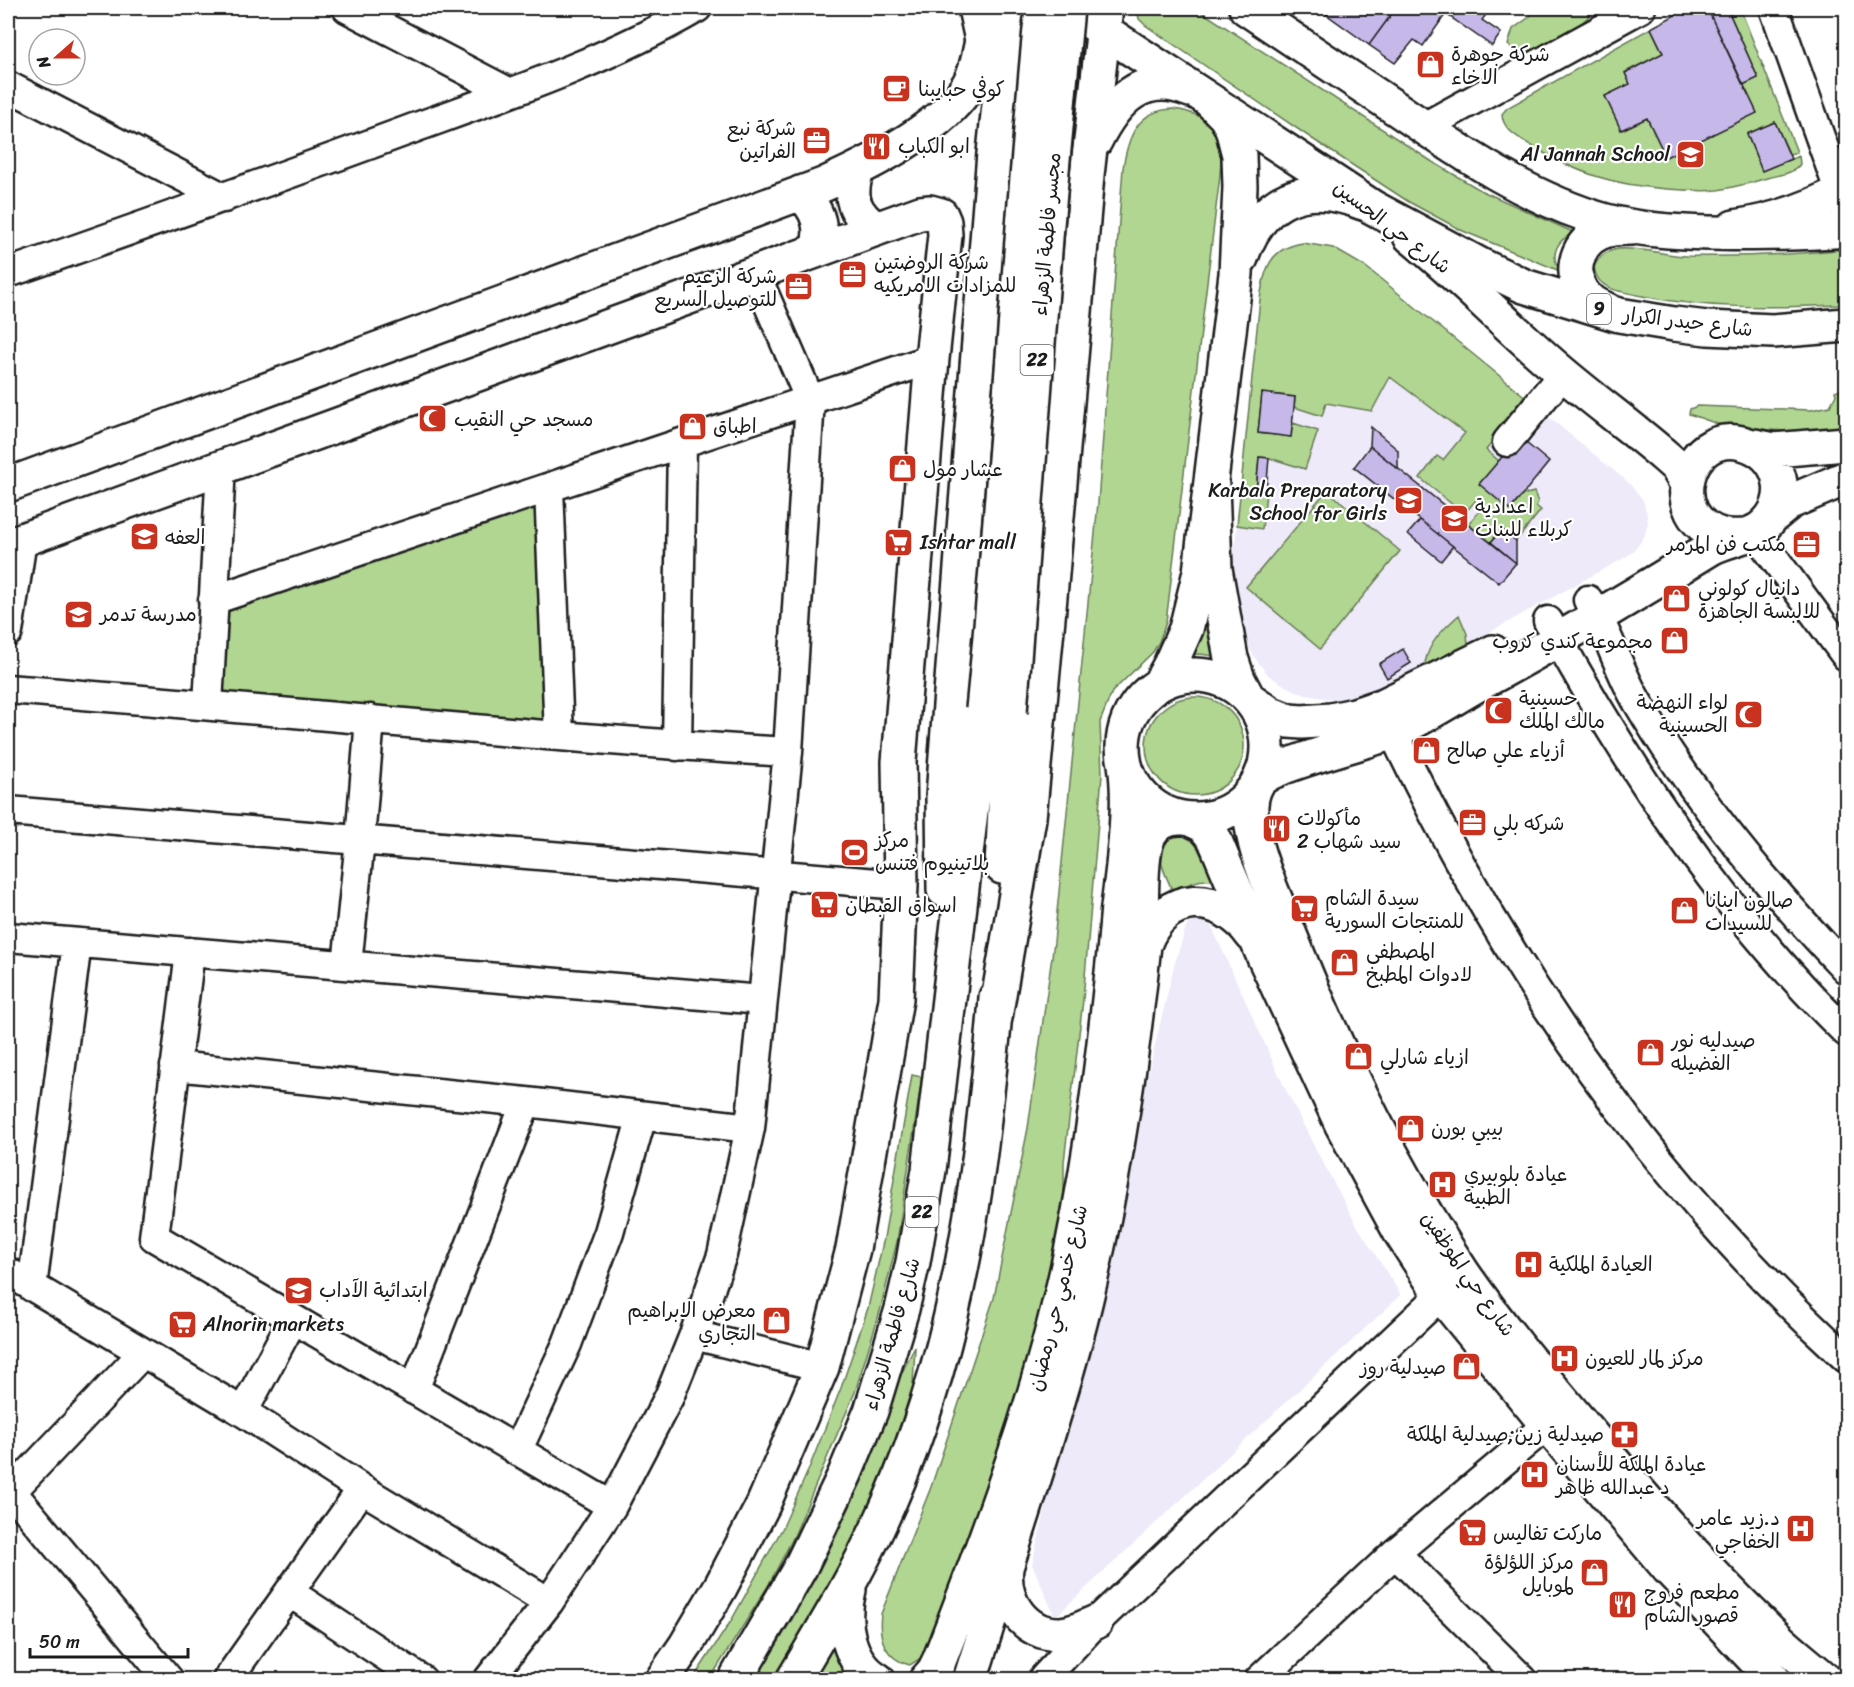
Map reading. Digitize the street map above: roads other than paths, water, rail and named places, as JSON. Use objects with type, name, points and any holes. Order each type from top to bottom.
[{"type":"main road","points":[[975,8],[991,99],[994,153]]},
{"type":"main road","points":[[947,1009],[943,797],[994,153],[1009,8]]},
{"type":"main road","name":"مجسر فاطمة الزهراء","points":[[996,710],[995,593],[1023,220],[1042,8]]},
{"type":"main road","name":"مجسر فاطمة الزهراء","points":[[996,710],[1068,8]]},
{"type":"main road","name":"شارع حي الحسين","points":[[1068,8],[1105,19],[1206,98],[1372,207],[1442,261],[1563,374],[1677,467],[1689,498]]},
{"type":"main road","points":[[1246,8],[1490,169],[1572,210],[1636,227],[1697,232],[1768,233],[1846,230]]},
{"type":"main road","points":[[995,1018],[1029,818],[1087,174],[1105,19]]},
{"type":"main road","points":[[8,485],[857,170],[912,137],[949,109],[964,93],[973,76],[982,40]]},
{"type":"main road","points":[[1087,174],[1091,152],[1110,113],[1133,92],[1146,86],[1160,84],[1174,85],[1206,98],[1218,108],[1232,128],[1239,155],[1240,187],[1236,274],[1200,572],[1191,610],[1178,647],[1160,682]]},
{"type":"main road","points":[[994,153],[999,133],[1012,116],[1030,108],[1051,108],[1070,118],[1077,126],[1085,145],[1087,174]]},
{"type":"main road","points":[[857,170],[852,196],[857,210],[865,221],[876,229]]},
{"type":"main road","points":[[800,193],[810,201],[820,225],[821,238],[817,250]]},
{"type":"main road","points":[[1236,274],[1252,231],[1260,219],[1284,201],[1312,193],[1334,194],[1372,207]]},
{"type":"main road","points":[[1697,232],[1739,226],[1782,216],[1844,196]]},
{"type":"main road","name":"شارع حيدر الكرار","points":[[1372,207],[1524,286],[1619,315],[1684,326],[1748,331],[1846,325]]},
{"type":"main road","points":[[15,543],[920,213],[930,212],[941,215],[945,235],[932,359],[899,762],[901,885],[896,999],[853,1249],[822,1367],[772,1484],[742,1547],[687,1645],[662,1680]]},
{"type":"main road","points":[[1619,315],[1587,298],[1579,286],[1575,264],[1583,246],[1591,238],[1606,231],[1636,227]]},
{"type":"main road","points":[[1593,608],[1686,538],[1692,529],[1689,498],[1690,469],[1698,456],[1710,447],[1724,442],[1739,442],[1774,450],[1846,444]]},
{"type":"main road","points":[[1689,498],[1706,528],[1714,533],[1724,536],[1757,528],[1780,495],[1780,480],[1775,466],[1766,454],[1754,446]]},
{"type":"main road","points":[[1142,969],[1143,869],[1146,843],[1159,824],[1168,819],[1210,818],[1228,811],[1244,800],[1263,777],[1271,772],[1393,732],[1553,630],[1711,548],[1757,528],[1790,502],[1846,478]]},
{"type":"main road","points":[[1212,484],[1215,569],[1222,615],[1234,670],[1248,698],[1261,717],[1267,740],[1266,763],[1257,785]]},
{"type":"main road","points":[[1185,818],[1161,811],[1145,799],[1132,783],[1125,764],[1123,740],[1129,717],[1141,697],[1160,682],[1182,675],[1207,675],[1229,682],[1271,714],[1289,721],[1331,720],[1384,705],[1460,668],[1553,630]]},
{"type":"main road","name":"شارع فاطمة الزهراء","points":[[735,1680],[801,1568],[822,1527],[871,1411],[902,1309],[921,1217],[936,1118],[947,1009],[996,710]]},
{"type":"main road","name":"22","points":[[793,1680],[851,1582],[880,1525],[919,1427],[964,1260],[980,1162],[995,1018],[996,710]]},
{"type":"main road","name":"شارع خدمي حي رمضان","points":[[932,1670],[1012,1466],[1055,1322],[1081,1204],[1099,1086],[1117,921],[1128,802],[1125,764]]},
{"type":"main road","name":"شارع حي الموظفين","points":[[1257,785],[1251,813],[1252,832],[1301,963],[1348,1068],[1397,1164],[1442,1240],[1466,1277],[1519,1347],[1623,1474],[1725,1586],[1778,1639],[1826,1680]]},
{"type":"main road","name":"شارع حي الموظفين","points":[[1185,818],[1203,825],[1214,838],[1263,955],[1342,1125],[1400,1232],[1441,1295],[1669,1569],[1774,1680]]},
{"type":"main road","points":[[970,1680],[1054,1414],[1093,1268],[1123,1119],[1134,1045],[1144,945],[1150,931],[1170,909],[1185,904],[1201,903],[1231,912],[1243,922],[1263,955]]},
{"type":"main road","points":[[1007,1561],[1005,1585],[1007,1594],[1015,1611],[1027,1623],[1043,1631],[1061,1634],[1096,1622]]},
{"type":"main road","points":[[851,1582],[845,1614],[848,1636],[861,1666],[878,1680]]},
{"type":"street","points":[[346,8],[510,93]]},
{"type":"street","points":[[8,273],[224,198],[570,71],[630,44],[697,8]]},
{"type":"street","points":[[1269,8],[1300,43]]},
{"type":"street","points":[[1424,127],[1641,8]]},
{"type":"street","points":[[1774,8],[1844,196]]},
{"type":"street","points":[[8,86],[224,198]]},
{"type":"street","points":[[488,1680],[549,1602],[612,1506],[669,1397],[722,1255],[750,1128],[788,752],[810,400],[755,273]]},
{"type":"street","points":[[213,600],[932,359]]},
{"type":"street","points":[[1507,442],[1563,374]]},
{"type":"street","points":[[677,746],[682,443]]},
{"type":"street","points":[[208,705],[221,467]]},
{"type":"street","points":[[549,488],[559,735]]},
{"type":"street","points":[[1757,528],[1846,656]]},
{"type":"street","points":[[8,632],[15,543]]},
{"type":"street","points":[[1593,608],[1637,701],[1684,773],[1730,835],[1846,969]]},
{"type":"street","points":[[1553,630],[1623,750],[1699,861],[1762,940],[1846,1032]]},
{"type":"street","points":[[8,689],[677,746],[788,752]]},
{"type":"street","points":[[347,965],[370,719]]},
{"type":"street","points":[[1393,732],[1425,799],[1480,902],[1584,1062],[1649,1147],[1710,1220],[1783,1297],[1846,1358]]},
{"type":"street","points":[[8,811],[901,885]]},
{"type":"street","points":[[1762,940],[1797,914]]},
{"type":"street","points":[[8,937],[762,1000]]},
{"type":"street","points":[[32,1287],[77,943]]},
{"type":"street","points":[[190,952],[154,1237],[612,1506]]},
{"type":"street","points":[[175,1066],[526,1102],[750,1128]]},
{"type":"street","points":[[414,1390],[526,1102]]},
{"type":"street","points":[[517,1451],[567,1344],[605,1242],[642,1116]]},
{"type":"street","points":[[8,1272],[243,1412],[362,1489],[549,1602]]},
{"type":"street","points":[[1042,1680],[1096,1622],[1441,1295]]},
{"type":"street","points":[[243,1412],[293,1319]]},
{"type":"street","points":[[694,1335],[822,1367]]},
{"type":"street","points":[[143,1353],[9,1493],[169,1680]]},
{"type":"street","points":[[1259,1680],[1395,1553],[1547,1425]]},
{"type":"street","points":[[227,1680],[362,1489]]},
{"type":"street","points":[[1395,1553],[1507,1674]]},
{"type":"street","points":[[289,1592],[422,1680]]},
{"type":"street","points":[[1021,1680],[1096,1622]]},
{"type":"place","name":"شركة جوهرة الاخاء","points":[[1430,65]]},
{"type":"place","name":"كوفي حبايبنا","points":[[897,89]]},
{"type":"place","name":"شركة نبع الفراتين","points":[[817,140]]},
{"type":"place","name":"ابو الكباب","points":[[877,146]]},
{"type":"place","name":"Al Jannah School","points":[[1691,154]]},
{"type":"place","name":"شركة الروضتين للمزادات الامريكيه","points":[[853,274]]},
{"type":"place","name":"شركة الزعيم للتوصيل السريع","points":[[798,287]]},
{"type":"place","name":"مسجد حي النقيب","points":[[433,419]]},
{"type":"place","name":"اطباق","points":[[692,426]]},
{"type":"place","name":"عشار مول","points":[[902,469]]},
{"type":"place","name":"Karbala Preparatory School for Girls","points":[[1408,501]]},
{"type":"place","name":"اعدادية كربلاء للبنات","points":[[1454,518]]},
{"type":"place","name":"العفه","points":[[144,537]]},
{"type":"place","name":"Ishtar mall","points":[[899,542]]},
{"type":"place","name":"مكتب فن المرمر","points":[[1807,544]]},
{"type":"place","name":"دانيال كولوني للالبسة الجاهزة","points":[[1677,599]]},
{"type":"place","name":"مدرسة تدمر","points":[[79,614]]},
{"type":"place","name":"مجموعة كندي كروب","points":[[1674,641]]},
{"type":"place","name":"حسينية مالك الملك","points":[[1498,710]]},
{"type":"place","name":"لواء النهضة الحسينية","points":[[1749,714]]},
{"type":"place","name":"أزياء علي صالح","points":[[1426,750]]},
{"type":"place","name":"شركه بلي","points":[[1472,823]]},
{"type":"place","name":"مأكولات سيد شهاب 2","points":[[1276,829]]},
{"type":"place","name":"مركز بلاتينيوم فتنس","points":[[854,852]]},
{"type":"place","name":"اسواق القبطان","points":[[824,905]]},
{"type":"place","name":"سيدة الشام للمنتجات السورية","points":[[1304,909]]},
{"type":"place","name":"صالون اينانا للسيدات","points":[[1684,911]]},
{"type":"place","name":"المصطفى لادوات المطبخ","points":[[1345,962]]},
{"type":"place","name":"صيدليه نور الفضيله","points":[[1650,1052]]},
{"type":"place","name":"ازياء شارلي","points":[[1359,1057]]},
{"type":"place","name":"بيبي بورن","points":[[1410,1128]]},
{"type":"place","name":"عيادة بلوبيري الطبية","points":[[1443,1185]]},
{"type":"place","name":"العيادة الملكية","points":[[1528,1264]]},
{"type":"place","name":"ابتدائية الآداب","points":[[298,1290]]},
{"type":"place","name":"معرض الابراهيم التجاري","points":[[777,1321]]},
{"type":"place","name":"Alnorin markets","points":[[182,1324]]},
{"type":"place","name":"مركز لمار للعيون","points":[[1564,1358]]},
{"type":"place","name":"صيدلية روز","points":[[1467,1367]]},
{"type":"place","name":"صيدلية زين;صيدلية الملكة","points":[[1625,1434]]},
{"type":"place","name":"عيادة الملكة للأسنان د عبدالله ظاهر","points":[[1535,1475]]},
{"type":"place","name":"د.زيد عامر الخفاجي","points":[[1801,1529]]},
{"type":"place","name":"ماركت تفاليس","points":[[1472,1533]]},
{"type":"place","name":"مركز اللؤلؤة لموبايل","points":[[1595,1573]]},
{"type":"place","name":"مطعم فروج قصور الشام","points":[[1623,1604]]}]
